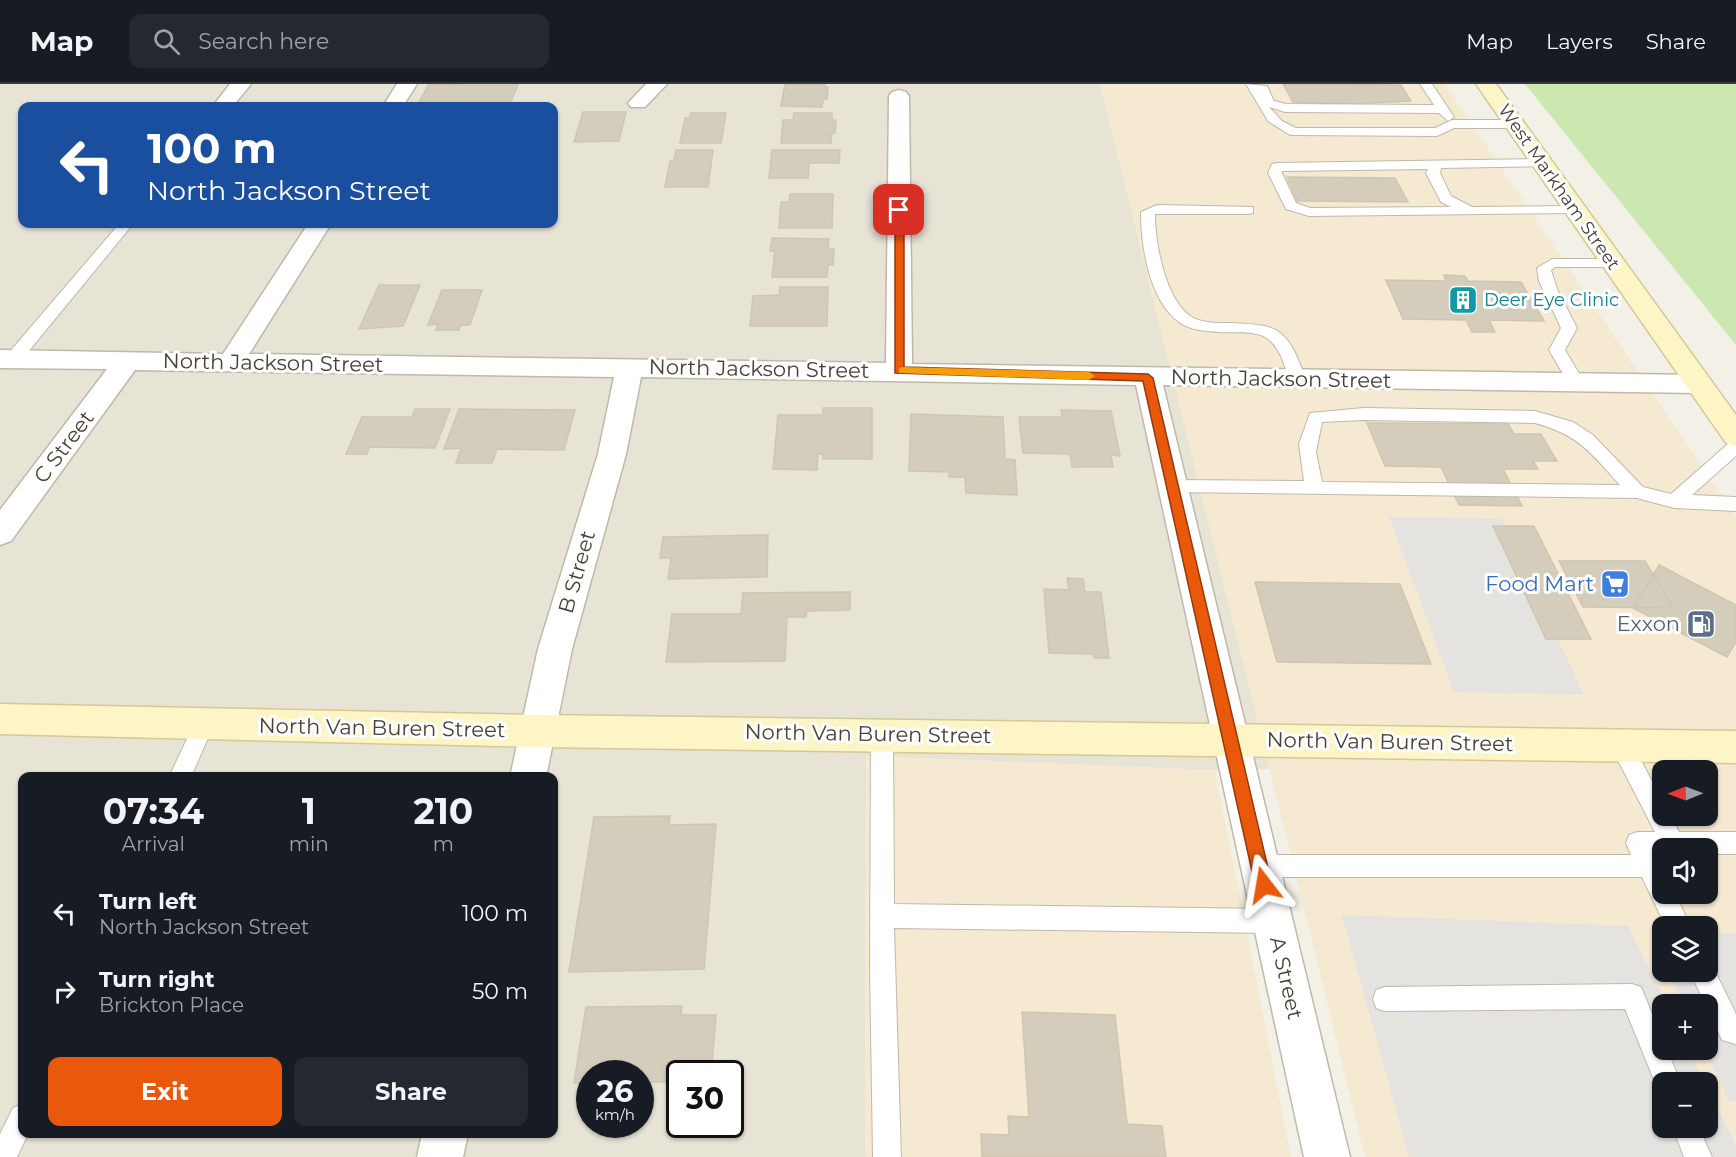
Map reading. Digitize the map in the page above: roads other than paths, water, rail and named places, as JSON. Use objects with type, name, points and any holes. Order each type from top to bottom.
[{"type":"street","points":[[226,102],[241,84]]},
{"type":"street","points":[[396,102],[407,84]]},
{"type":"street","points":[[638,103],[657,84]]},
{"type":"street","name":"West Markham Street","points":[[1486,84],[1736,436]]},
{"type":"street","points":[[899,96],[899,370]]},
{"type":"street","points":[[231,362],[315,228]]},
{"type":"street","name":"North Jackson Street","points":[[7,359],[899,370],[1148,378],[1698,384]]},
{"type":"street","name":"C Street","points":[[0,533],[127,362]]},
{"type":"street","name":"B Street","points":[[529,772],[555,649],[612,454],[629,368]]},
{"type":"street","name":"A Street","points":[[1148,378],[1327,1157]]},
{"type":"street","name":"North Van Buren Street","points":[[0,719],[538,731],[882,733],[1736,747]]},
{"type":"street","points":[[440,1157],[444,1138]]},
{"type":"lane","points":[[1252,84],[1268,117],[1279,127],[1294,132],[1437,132],[1452,124],[1514,124]]},
{"type":"lane","points":[[1265,84],[1263,87],[1269,103],[1285,108],[1442,109]]},
{"type":"lane","points":[[1426,84],[1452,124]]},
{"type":"lane","points":[[1542,163],[1277,167],[1275,172],[1291,206],[1309,212],[1575,210]]},
{"type":"lane","points":[[1437,165],[1432,173],[1446,199],[1470,211]]},
{"type":"lane","points":[[1248,210],[1156,209],[1148,212],[1147,228],[1155,263],[1170,302],[1184,320],[1203,326],[1269,332],[1282,342],[1298,380]]},
{"type":"lane","points":[[7,359],[122,228]]},
{"type":"lane","points":[[1576,382],[1557,350],[1569,328],[1565,313],[1543,276],[1544,268],[1552,263],[1613,263]]},
{"type":"lane","points":[[1315,488],[1305,452],[1307,437],[1316,417],[1364,414],[1535,417],[1567,426],[1587,439],[1637,492]]},
{"type":"lane","points":[[1674,501],[1736,446]]},
{"type":"lane","points":[[1173,486],[1637,492],[1674,501],[1736,504]]},
{"type":"lane","points":[[182,772],[204,724]]},
{"type":"lane","points":[[882,733],[882,916],[887,1157]]},
{"type":"lane","points":[[1622,745],[1670,838]]},
{"type":"lane","points":[[1652,843],[1637,843],[1652,872]]},
{"type":"lane","points":[[1718,843],[1736,843]]},
{"type":"lane","points":[[1259,866],[1649,866]]},
{"type":"lane","points":[[882,916],[1273,921]]},
{"type":"lane","points":[[1706,982],[1731,1031],[1736,1031]]},
{"type":"lane","points":[[1385,999],[1632,996],[1663,1072]]},
{"type":"lane","points":[[3,1157],[18,1125]]},
{"type":"lane","points":[[1690,1138],[1698,1157]]},
{"type":"place","name":"Deer Eye Clinic","points":[[1463,300]]},
{"type":"place","name":"Food Mart","points":[[1615,584]]},
{"type":"place","name":"Exxon","points":[[1701,624]]}]
